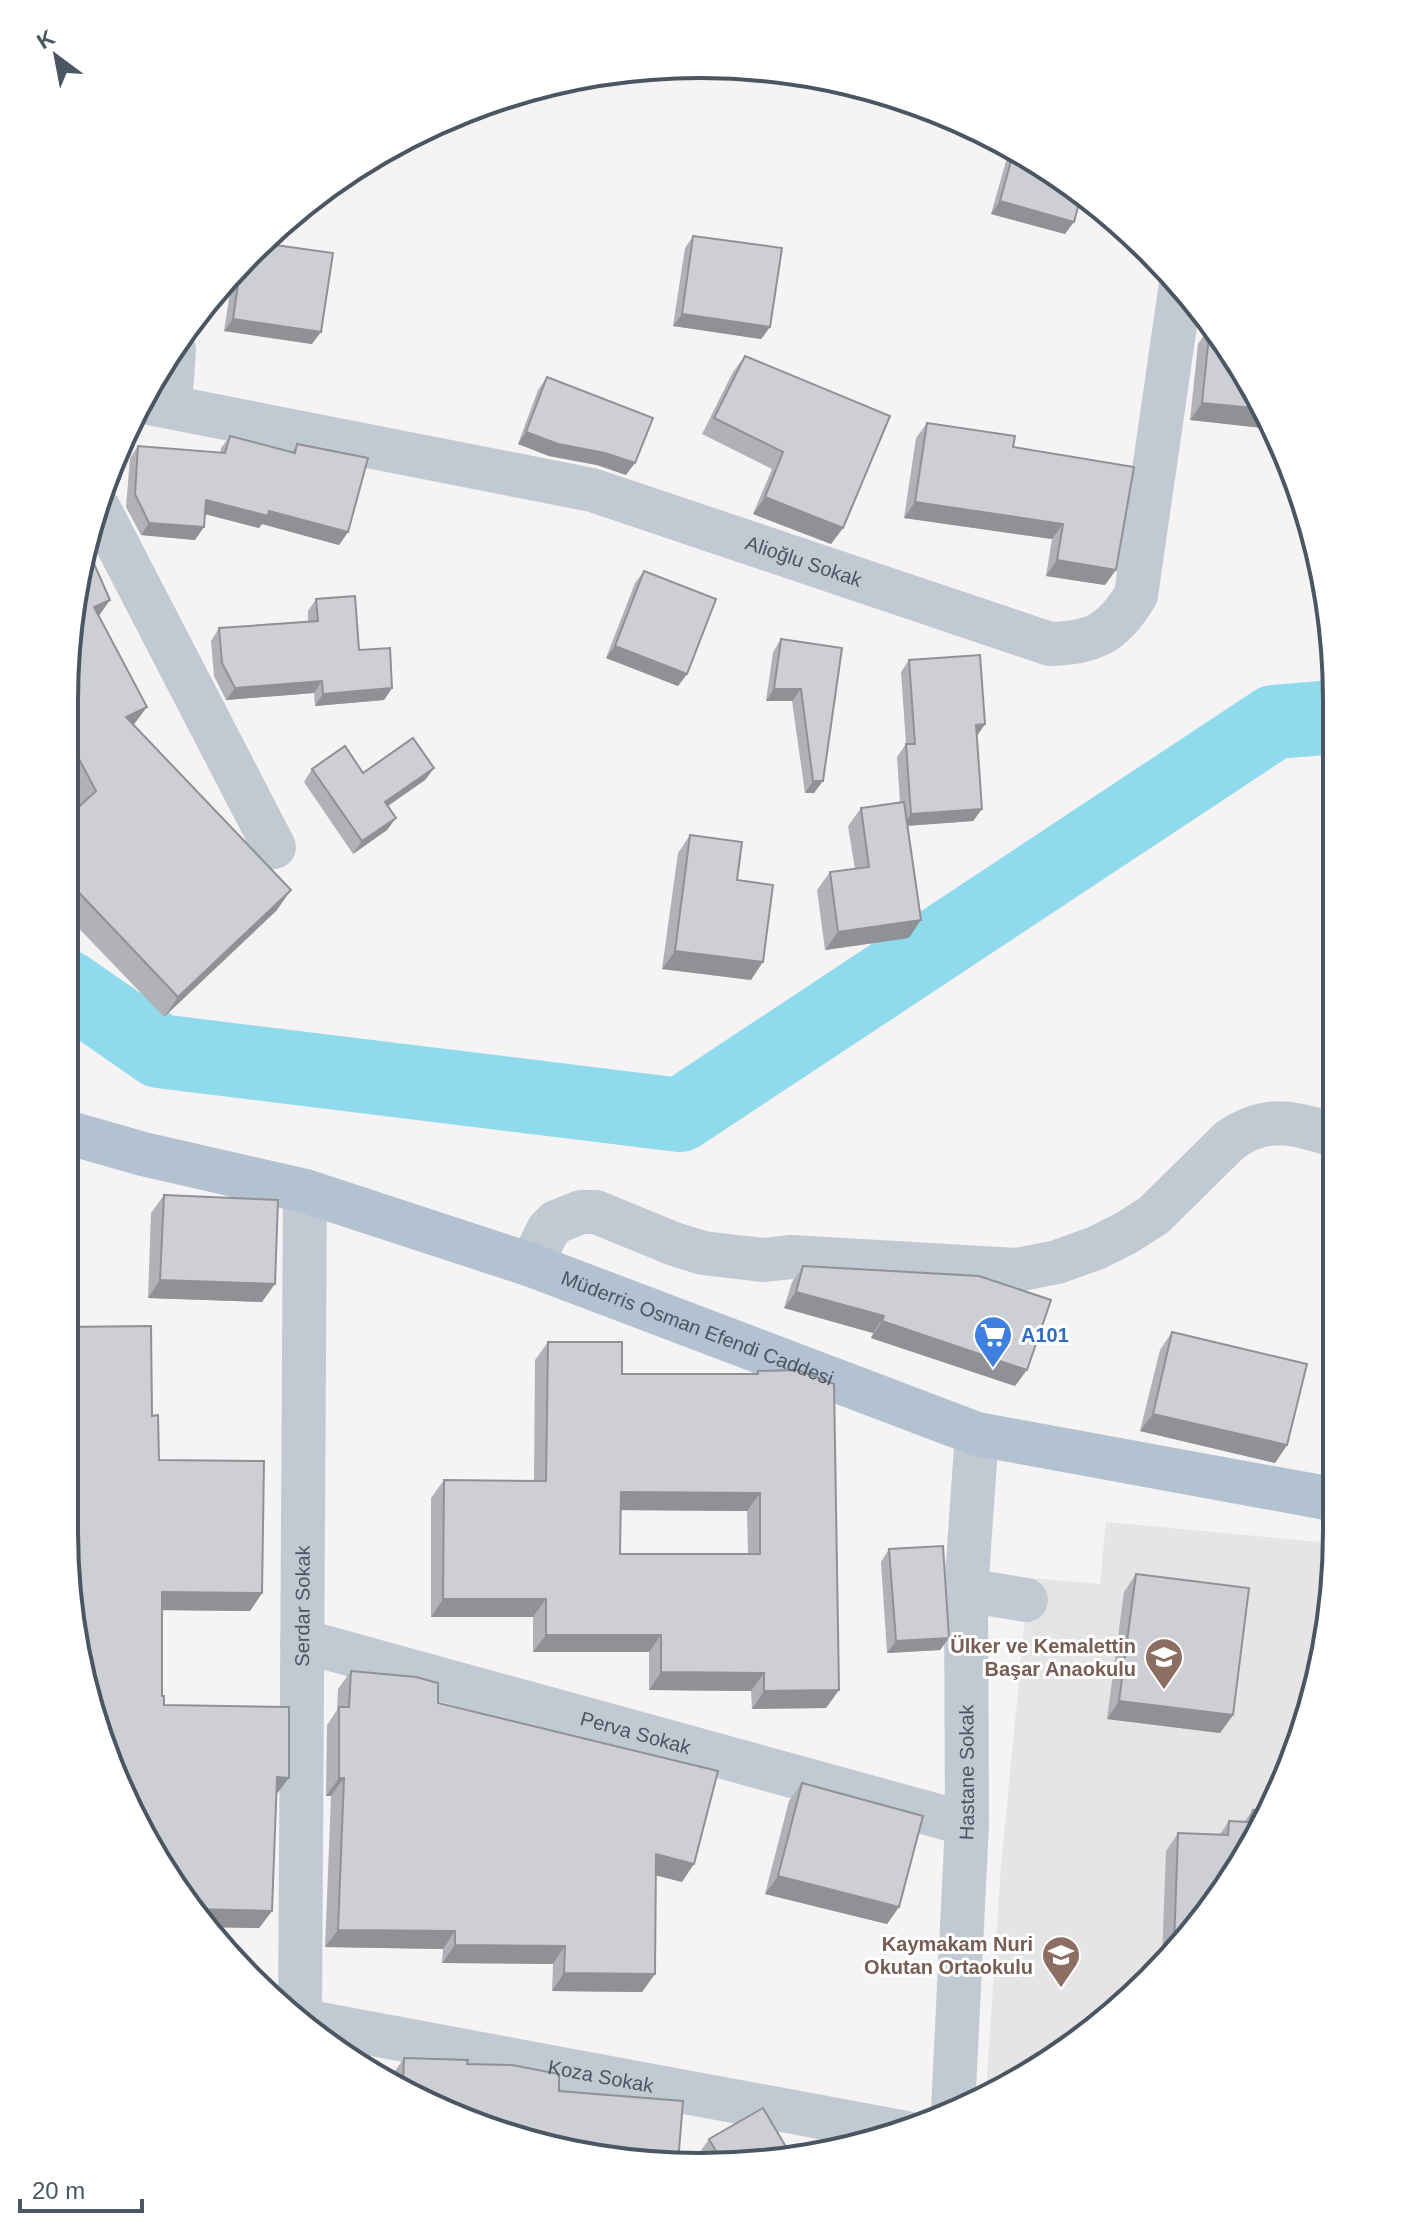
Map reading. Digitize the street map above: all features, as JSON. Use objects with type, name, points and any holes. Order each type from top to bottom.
[{"type":"main road","name":"Müderris Osman Efendi Caddesi","points":[[78,1135],[143,1154],[305,1191],[531,1265],[977,1434],[1323,1497]]},
{"type":"street","name":"Alioğlu Sokak","points":[[157,404],[592,490],[1050,644],[1077,643],[1102,635],[1122,618],[1136,595],[1178,302]]},
{"type":"street","points":[[105,520],[274,847]]},
{"type":"street","points":[[531,1265],[548,1230],[556,1222],[581,1212],[596,1212],[674,1244],[733,1258],[762,1260],[791,1257],[1017,1270],[1057,1262],[1126,1233],[1154,1215],[1230,1140],[1245,1131],[1276,1122],[1323,1132]]},
{"type":"street","name":"Serdar Sokak","points":[[299,2006],[305,1191]]},
{"type":"street","name":"Hastane Sokak","points":[[954,2099],[978,1850],[966,1590],[977,1434]]},
{"type":"street","points":[[966,1590],[1026,1600]]},
{"type":"street","name":"Perva Sokak","points":[[302,1641],[978,1850]]},
{"type":"street","name":"Koza Sokak","points":[[323,2024],[877,2128]]},
{"type":"shaded area","points":[[1106,1522],[1323,1542],[1318,1612],[1302,1692],[1276,1769],[1240,1842],[1194,1909],[1141,1971],[1079,2024],[1012,2070],[987,2083],[1001,1866],[1029,1578],[1100,1584]]},
{"type":"building","points":[[1011,161],[1078,206],[1074,222],[1000,201]]},
{"type":"building","points":[[693,236],[782,248],[770,327],[682,314]]},
{"type":"building","points":[[276,245],[333,253],[321,332],[233,319],[238,283]]},
{"type":"building","points":[[1208,342],[1250,408],[1202,403]]},
{"type":"building","points":[[745,356],[890,416],[843,528],[765,497],[783,452],[714,418]]},
{"type":"building","points":[[547,377],[653,418],[635,463],[605,453],[558,444],[526,432]]},
{"type":"building","points":[[927,423],[1015,436],[1013,447],[1134,467],[1116,570],[1057,560],[1063,524],[915,502]]},
{"type":"building","points":[[230,436],[295,453],[297,444],[368,458],[348,532],[269,511],[268,516],[206,500],[204,527],[149,523],[135,494],[138,446],[225,453]]},
{"type":"building","points":[[94,563],[110,600],[94,607],[147,707],[126,717],[291,890],[178,997],[78,892],[78,808],[96,791],[78,757],[79,660]]},
{"type":"building","points":[[644,571],[716,599],[687,674],[615,646]]},
{"type":"building","points":[[355,596],[359,650],[390,648],[392,688],[323,694],[322,681],[235,688],[222,663],[219,628],[318,621],[316,599]]},
{"type":"building","points":[[781,639],[842,648],[823,781],[813,781],[801,689],[774,689]]},
{"type":"building","points":[[980,655],[985,724],[976,725],[982,809],[911,814],[906,744],[915,744],[909,660]]},
{"type":"building","points":[[413,738],[434,768],[385,802],[396,818],[362,841],[312,769],[345,746],[363,773]]},
{"type":"building","points":[[904,802],[921,920],[838,932],[830,872],[869,867],[861,808]]},
{"type":"building","points":[[690,835],[742,842],[737,880],[773,885],[763,962],[675,951]]},
{"type":"building","points":[[164,1195],[278,1200],[275,1284],[160,1280]]},
{"type":"building","points":[[803,1266],[979,1276],[1051,1300],[1027,1370],[882,1321],[884,1316],[796,1292]]},
{"type":"building","points":[[151,1326],[152,1416],[158,1415],[159,1460],[264,1461],[262,1593],[162,1592],[162,1696],[164,1705],[289,1707],[289,1778],[277,1777],[272,1911],[207,1909],[161,1842],[125,1769],[111,1731],[90,1652],[79,1571],[78,1327]]},
{"type":"building","points":[[1172,1332],[1307,1364],[1287,1445],[1153,1414]]},
{"type":"building","points":[[548,1342],[622,1342],[622,1374],[758,1374],[758,1371],[798,1370],[834,1384],[839,1690],[764,1691],[764,1673],[661,1672],[661,1635],[546,1635],[546,1599],[443,1599],[444,1480],[546,1481]],"holes":[[[621,1492],[760,1493],[760,1554],[620,1554]]]},
{"type":"building","points":[[943,1546],[949,1638],[896,1641],[889,1549]]},
{"type":"building","name":"Ülker ve Kemalettin Başar Anaokulu","points":[[1136,1574],[1249,1588],[1233,1715],[1119,1701]]},
{"type":"building","points":[[351,1671],[416,1677],[438,1683],[438,1703],[718,1771],[694,1864],[656,1854],[655,1974],[564,1973],[565,1946],[455,1945],[455,1931],[338,1930],[344,1778],[339,1778],[339,1707],[349,1707]]},
{"type":"building","points":[[802,1783],[923,1816],[899,1907],[778,1876]]},
{"type":"building","points":[[1253,1810],[1257,1810],[1218,1876],[1174,1934],[1178,1833],[1228,1835],[1229,1821],[1249,1822]]},
{"type":"building","points":[[404,2058],[468,2060],[467,2064],[512,2065],[559,2074],[559,2091],[683,2101],[679,2152],[619,2148],[539,2132],[462,2106],[403,2078]]},
{"type":"building","points":[[763,2108],[786,2147],[717,2153],[709,2139]]},
{"type":"waterway","points":[[78,995],[159,1051],[680,1115],[1274,722],[1323,718]]},
{"type":"place","name":"A101","points":[[993,1369]]},
{"type":"place","name":"Ülker ve Kemalettin Başar Anaokulu","points":[[1164,1691]]},
{"type":"place","name":"Kaymakam Nuri Okutan Ortaokulu","points":[[1061,1989]]}]
